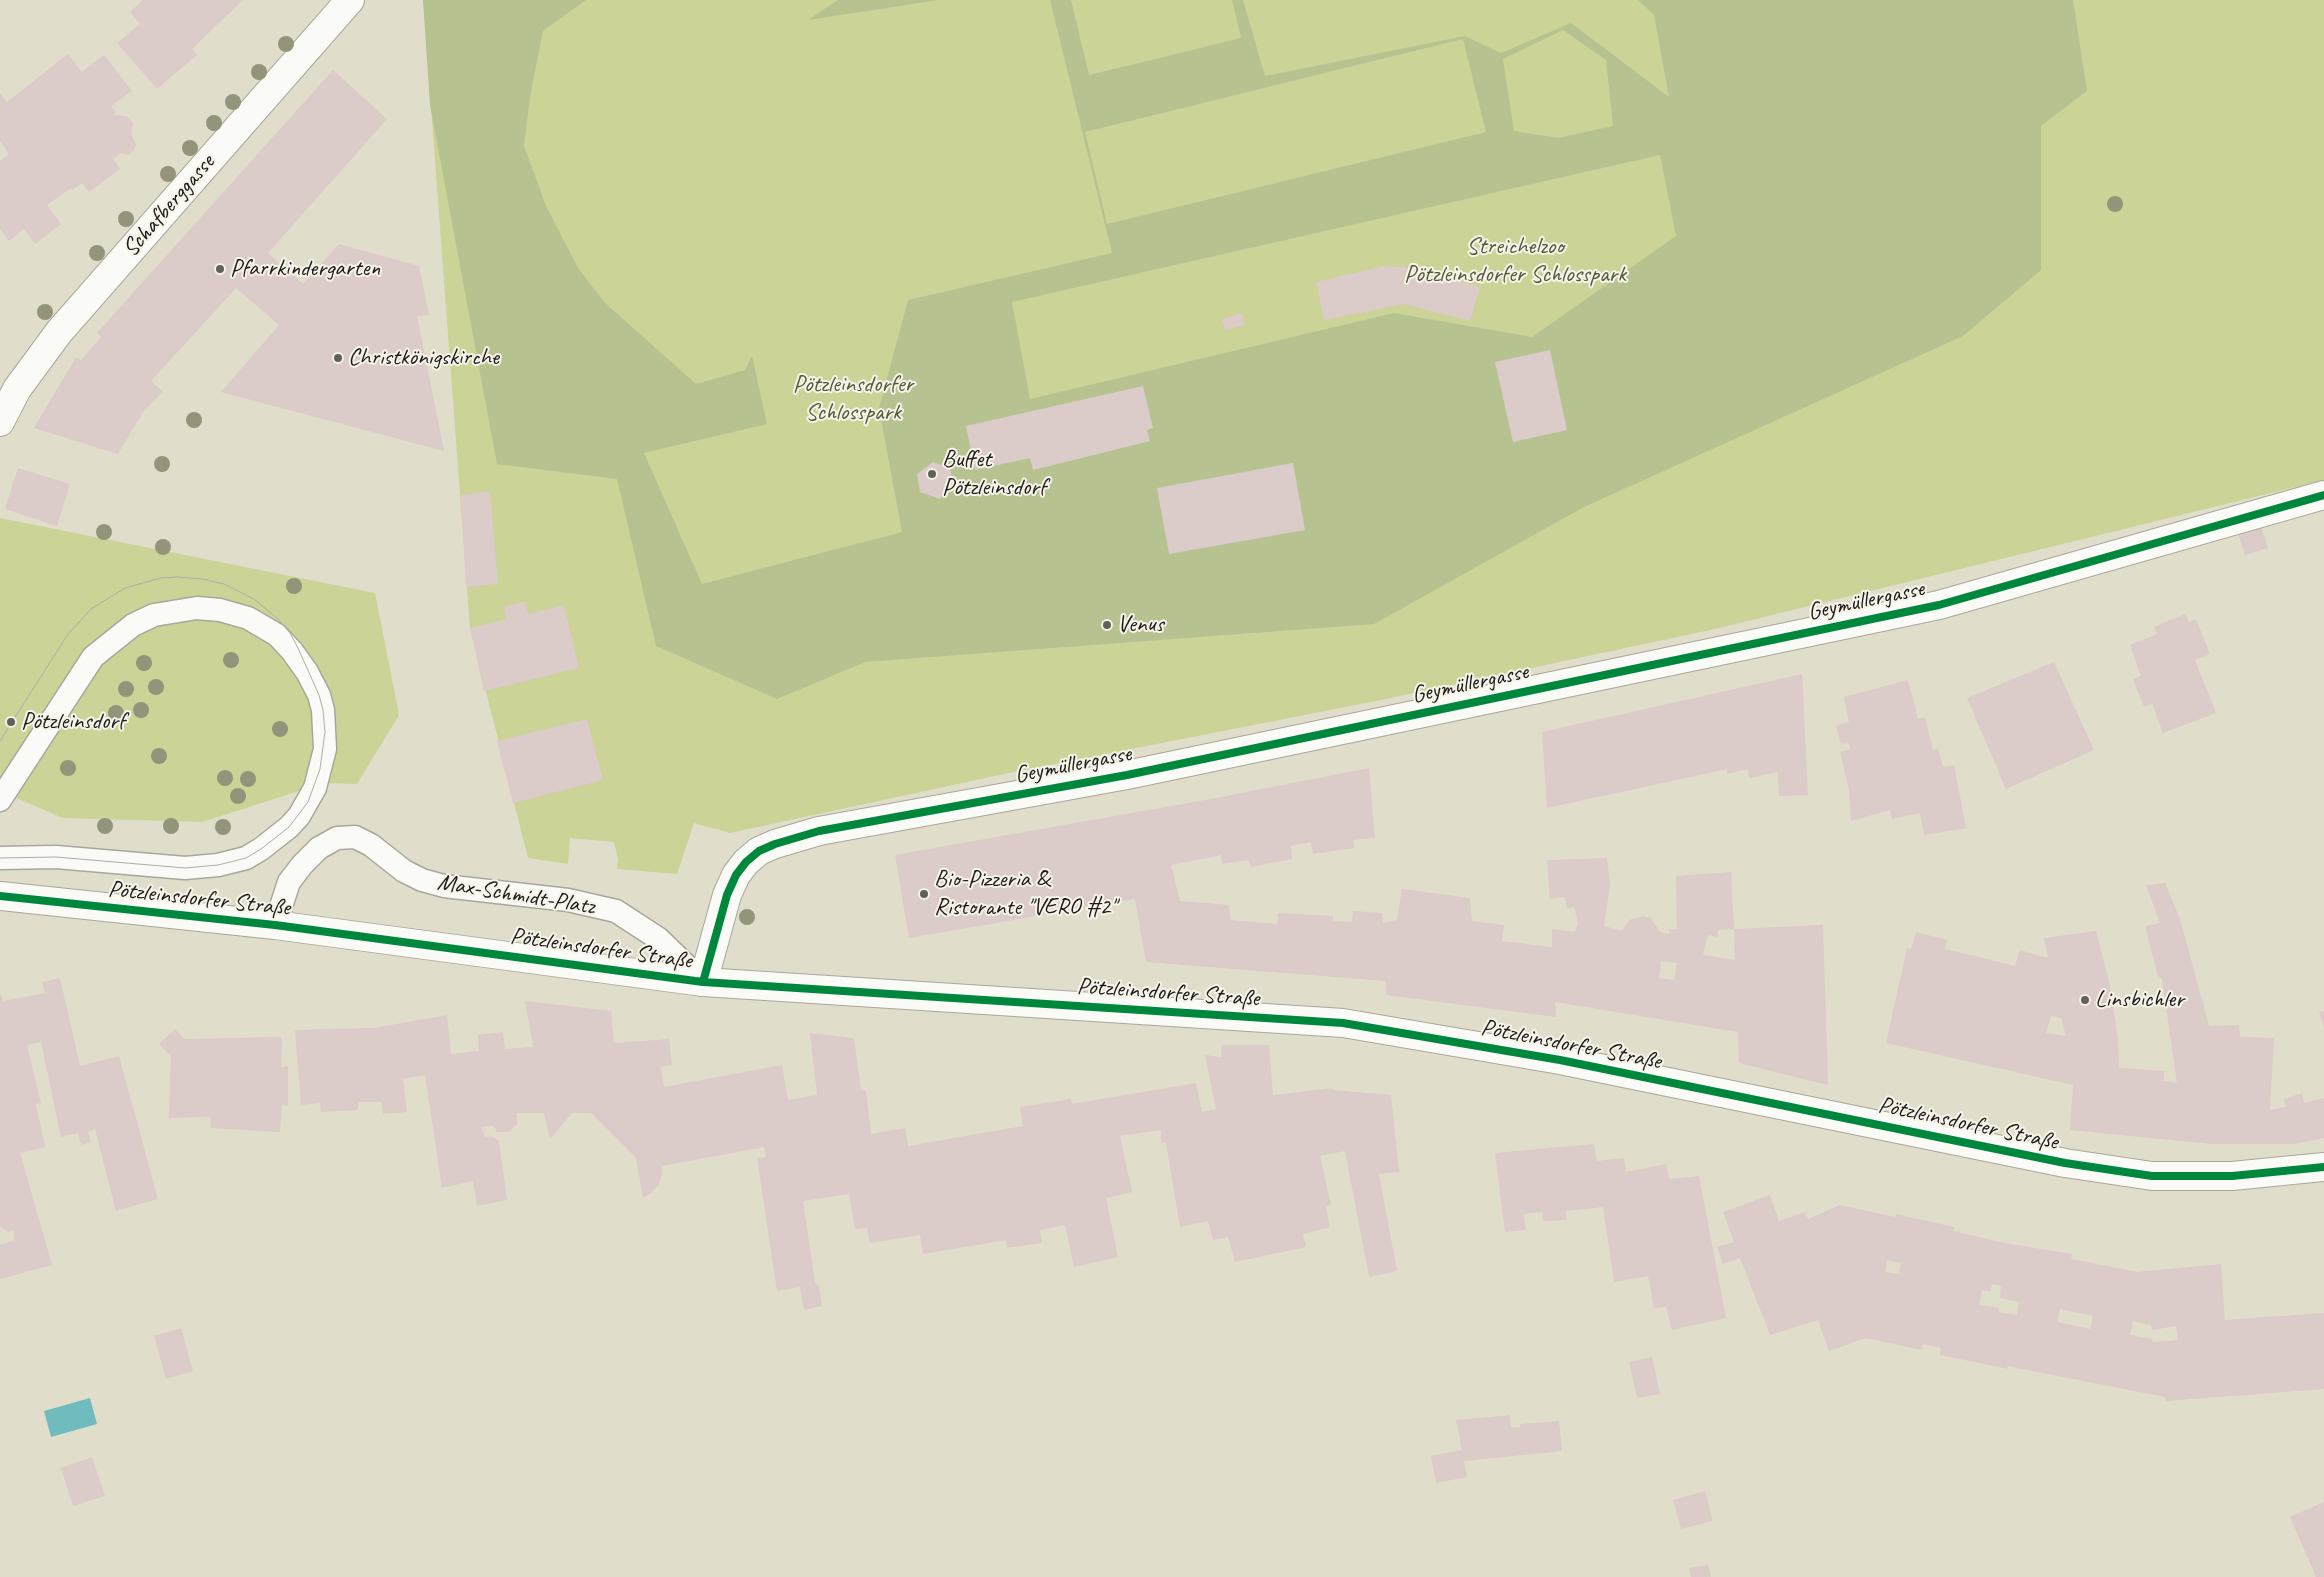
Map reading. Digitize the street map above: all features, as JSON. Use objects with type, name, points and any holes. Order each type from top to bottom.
[{"type":"street","name":"Schafberggasse","points":[[0,422],[17,389],[59,332],[350,0]]},
{"type":"street","name":"Geymüllergasse","points":[[703,982],[727,895],[736,875],[746,862],[759,852],[775,844],[819,831],[1127,775],[1939,604],[2324,494]]},
{"type":"street","name":"Pötzleinsdorfer Straße","points":[[0,896],[275,925],[703,982],[1343,1023],[1560,1060],[2075,1165],[2152,1176],[2232,1176],[2324,1167]]},
{"type":"lane","points":[[0,800],[92,657],[132,625],[154,615],[197,608],[220,610],[248,618],[270,630],[292,651],[307,672],[319,695],[323,710],[325,749],[315,788],[299,816],[289,827],[246,858],[200,868],[56,857],[0,858]]},
{"type":"lane","name":"Max-Schmidt-Platz","points":[[275,925],[289,882],[302,865],[319,848],[337,838],[355,837],[371,844],[404,871],[437,884],[568,900],[616,911],[659,939],[703,982]]},
{"type":"green space","name":"Pötzleinsdorfer Schlosspark","points":[[423,0],[2324,0],[2324,480],[1715,629],[1381,700],[1009,773],[730,833],[694,823],[677,874],[617,869],[618,859],[614,842],[570,838],[568,864],[528,858],[470,628]]},
{"type":"green space","points":[[423,0],[586,0],[543,31],[530,97],[524,146],[546,206],[578,268],[604,302],[696,384],[745,370],[752,356],[767,424],[644,453],[702,584],[902,532],[879,408],[908,300],[1112,253],[1050,0],[1071,0],[1089,75],[1241,38],[1232,0],[1243,0],[1265,76],[1465,36],[1501,53],[1571,23],[1669,97],[1654,15],[1638,0],[2073,0],[2087,91],[2041,126],[2041,270],[1963,336],[1584,507],[1374,624],[865,662],[777,699],[656,646],[617,479],[497,464],[430,105]],"holes":[[[1563,30],[1606,60],[1613,126],[1558,138],[1514,131],[1503,59]],[[1463,39],[1486,132],[1107,224],[1085,132]],[[1660,155],[1676,236],[1532,337],[1394,313],[1030,399],[1012,302]]]},
{"type":"green space","points":[[838,0],[939,0],[808,20]]},
{"type":"green space","points":[[0,518],[375,593],[399,715],[357,784],[324,783],[202,822],[63,818],[0,791]]},
{"type":"water","points":[[90,1398],[97,1424],[51,1437],[44,1411]]},
{"type":"building","points":[[143,0],[243,0],[192,49],[197,55],[157,89],[117,43],[140,24],[130,12]]},
{"type":"building","points":[[68,54],[82,72],[104,55],[132,91],[111,106],[116,112],[113,115],[127,116],[133,123],[131,134],[136,145],[134,150],[128,155],[121,153],[113,159],[120,169],[89,192],[82,183],[72,190],[71,188],[47,205],[61,224],[35,244],[24,229],[9,241],[0,229],[0,161],[9,154],[0,141],[0,93],[7,102]]},
{"type":"building","points":[[333,70],[387,119],[268,253],[303,284],[339,244],[419,266],[429,315],[417,316],[444,451],[221,392],[279,325],[236,288],[151,381],[163,392],[143,412],[118,454],[34,428],[76,357],[81,360],[101,337],[97,333]]},
{"type":"building","points":[[1384,266],[1412,268],[1480,287],[1470,321],[1404,304],[1324,320],[1316,282]]},
{"type":"building","points":[[1242,313],[1245,325],[1225,330],[1222,319]]},
{"type":"building","points":[[1550,350],[1567,430],[1513,442],[1495,362]]},
{"type":"building","points":[[1143,386],[1153,428],[1147,430],[1150,441],[1033,470],[1030,458],[975,470],[966,426]]},
{"type":"building","points":[[933,462],[950,468],[953,484],[940,499],[920,492],[917,474]]},
{"type":"building","points":[[1293,463],[1305,530],[1169,554],[1157,488]]},
{"type":"building","points":[[18,468],[70,484],[57,526],[5,509]]},
{"type":"building","points":[[490,491],[498,584],[466,587],[461,495]]},
{"type":"building","points":[[2259,520],[2268,548],[2245,555],[2236,528]]},
{"type":"building","points":[[525,601],[528,614],[564,605],[579,668],[484,691],[470,628],[506,619],[504,607]]},
{"type":"building","points":[[2185,614],[2189,622],[2196,619],[2210,654],[2195,660],[2216,713],[2163,733],[2152,703],[2144,707],[2133,679],[2141,676],[2130,645],[2157,634],[2154,627]]},
{"type":"building","points":[[2054,662],[2094,750],[2006,789],[1967,698]]},
{"type":"building","points":[[1802,674],[1808,795],[1779,796],[1778,772],[1749,778],[1748,769],[1727,774],[1727,769],[1547,808],[1542,732]]},
{"type":"building","points":[[1908,680],[1918,719],[1925,717],[1933,750],[1938,748],[1943,767],[1954,765],[1966,828],[1924,835],[1920,813],[1892,819],[1890,810],[1851,821],[1849,789],[1840,752],[1850,749],[1849,743],[1841,744],[1836,726],[1849,722],[1844,697]]},
{"type":"building","points":[[587,719],[603,780],[513,803],[497,741]]},
{"type":"building","points":[[1369,768],[1375,838],[1353,840],[1354,848],[1313,854],[1311,842],[1291,846],[1292,859],[1251,867],[1248,860],[1222,864],[1221,855],[1171,865],[1180,901],[1229,905],[1231,920],[1277,924],[1278,913],[1333,916],[1333,921],[1352,922],[1353,911],[1382,913],[1383,923],[1397,920],[1402,889],[1470,898],[1472,921],[1504,925],[1502,941],[1552,947],[1552,929],[1575,932],[1578,923],[1574,907],[1567,909],[1565,897],[1550,899],[1547,860],[1607,858],[1610,885],[1604,926],[1622,931],[1629,920],[1643,916],[1651,918],[1660,932],[1669,934],[1669,929],[1677,929],[1676,876],[1731,872],[1734,929],[1823,925],[1828,1085],[1739,1063],[1738,1032],[1555,1002],[1556,1017],[1386,995],[1386,981],[1146,962],[1135,899],[909,938],[895,855],[1216,798]],"holes":[[[1734,929],[1735,960],[1703,955],[1708,935],[1718,937],[1718,930]],[[1661,961],[1677,963],[1674,980],[1659,978]]]},
{"type":"building","points":[[2165,883],[2180,919],[2209,1026],[2239,1025],[2240,1037],[2274,1038],[2270,1110],[2286,1107],[2284,1099],[2302,1093],[2304,1103],[2324,1098],[2324,1138],[2295,1144],[2211,1144],[2070,1130],[2073,1085],[1886,1043],[1907,948],[1911,949],[1916,932],[1947,940],[1945,949],[2015,966],[2020,950],[2048,958],[2044,938],[2096,931],[2109,981],[2118,1039],[2119,1068],[2164,1071],[2164,1081],[2177,1083],[2162,979],[2158,976],[2145,926],[2160,923],[2146,885]],"holes":[[[2051,1016],[2061,1018],[2066,1036],[2046,1033]]]},
{"type":"building","points":[[60,978],[80,1066],[119,1056],[158,1199],[116,1211],[95,1129],[88,1132],[91,1142],[81,1145],[78,1133],[61,1137],[41,1042],[27,1045],[41,1103],[36,1104],[45,1147],[20,1153],[52,1265],[0,1279],[0,1245],[14,1240],[14,1230],[8,1232],[0,1227],[0,992],[3,1001],[45,993],[42,982]]},
{"type":"building","points":[[525,1001],[611,1011],[614,1043],[669,1039],[672,1065],[661,1067],[664,1087],[782,1065],[788,1100],[817,1095],[810,1033],[854,1038],[861,1090],[866,1091],[871,1134],[905,1128],[908,1146],[1023,1126],[1020,1107],[1071,1099],[1072,1104],[1196,1083],[1202,1112],[1216,1109],[1205,1055],[1221,1057],[1222,1045],[1269,1045],[1273,1095],[1332,1088],[1333,1090],[1391,1095],[1399,1172],[1379,1174],[1397,1271],[1369,1277],[1345,1151],[1320,1156],[1331,1205],[1326,1207],[1330,1227],[1303,1234],[1306,1247],[1235,1262],[1228,1237],[1213,1240],[1208,1221],[1180,1227],[1166,1143],[1161,1143],[1161,1130],[1120,1136],[1132,1192],[1106,1198],[1118,1257],[1074,1267],[1065,1225],[1040,1230],[1042,1243],[1007,1248],[1006,1240],[923,1254],[920,1235],[870,1243],[867,1228],[855,1229],[849,1194],[803,1201],[815,1282],[819,1287],[822,1306],[804,1310],[800,1287],[777,1291],[757,1158],[766,1157],[764,1147],[662,1166],[659,1184],[651,1193],[643,1198],[636,1158],[591,1113],[572,1113],[550,1139],[544,1113],[517,1113],[517,1124],[509,1132],[497,1132],[494,1126],[481,1127],[485,1137],[491,1136],[499,1141],[507,1200],[477,1206],[473,1181],[442,1188],[425,1075],[403,1079],[407,1112],[383,1114],[382,1102],[359,1102],[357,1110],[321,1112],[320,1103],[301,1105],[295,1030],[374,1028],[447,1015],[451,1054],[479,1051],[478,1035],[503,1032],[505,1049],[533,1047]]},
{"type":"building","points":[[2324,1011],[2324,1027],[2319,1012]]},
{"type":"building","points":[[175,1029],[184,1039],[282,1037],[281,1067],[288,1066],[288,1106],[282,1105],[280,1132],[211,1128],[210,1117],[169,1118],[171,1056],[159,1044]]},
{"type":"building","points":[[1594,1144],[1597,1161],[1624,1158],[1626,1172],[1666,1164],[1669,1179],[1699,1176],[1726,1318],[1672,1330],[1666,1307],[1654,1308],[1648,1276],[1614,1282],[1603,1207],[1566,1211],[1566,1220],[1543,1221],[1542,1212],[1524,1214],[1526,1230],[1505,1232],[1495,1153]]},
{"type":"building","points":[[1770,1195],[1779,1221],[1805,1212],[1808,1219],[1840,1205],[1895,1217],[1896,1214],[1954,1227],[1953,1231],[2004,1243],[2072,1254],[2071,1259],[2137,1272],[2221,1264],[2225,1320],[2324,1313],[2324,1389],[2166,1401],[2165,1397],[1940,1355],[1941,1348],[1923,1344],[1922,1350],[1866,1338],[1829,1351],[1818,1320],[1770,1335],[1740,1258],[1723,1264],[1717,1247],[1734,1242],[1723,1212]],"holes":[[[1887,1260],[1901,1263],[1899,1274],[1885,1272]],[[1992,1284],[2001,1286],[2000,1298],[2019,1302],[2017,1315],[1998,1312],[1999,1308],[1979,1305],[1982,1290],[1990,1292]],[[2060,1309],[2093,1316],[2090,1329],[2057,1322]],[[2133,1321],[2151,1325],[2152,1330],[2176,1326],[2178,1340],[2153,1342],[2152,1339],[2130,1335]]]},
{"type":"building","points":[[181,1328],[193,1371],[166,1379],[154,1336]]},
{"type":"building","points":[[1652,1357],[1660,1394],[1637,1398],[1629,1362]]},
{"type":"building","points":[[1510,1415],[1511,1427],[1519,1428],[1521,1424],[1559,1421],[1562,1451],[1464,1461],[1467,1477],[1436,1483],[1431,1456],[1462,1450],[1456,1420]]},
{"type":"building","points":[[92,1457],[105,1496],[73,1506],[61,1468]]},
{"type":"building","points":[[1705,1491],[1713,1521],[1681,1529],[1673,1500]]},
{"type":"building","points":[[2324,1502],[2324,1577],[2316,1577],[2290,1517]]},
{"type":"building","points":[[1708,1565],[1711,1577],[1691,1577],[1689,1568]]},
{"type":"tram line","points":[[0,741],[68,634],[91,609],[125,588],[161,578],[178,577],[203,579],[224,584],[254,599],[278,619],[290,633],[319,695],[323,710],[325,732],[320,769],[308,802],[289,827],[246,858],[218,865],[185,868],[56,857],[0,858]]},
{"type":"cycle path","points":[[703,982],[727,895],[736,875],[746,862],[759,851],[775,844],[819,831],[1127,775],[1939,605],[2324,495]]},
{"type":"cycle path","points":[[0,896],[275,925],[703,982],[1343,1023],[1560,1060],[2065,1163],[2152,1176],[2232,1176],[2324,1167]]},
{"type":"place","name":"Pfarrkindergarten","points":[[220,269]]},
{"type":"place","name":"Christkönigskirche","points":[[338,358]]},
{"type":"place","name":"Buffet Pötzleinsdorf","points":[[932,474]]},
{"type":"place","name":"Venus","points":[[1107,625]]},
{"type":"place","name":"Pötzleinsdorf","points":[[11,722]]},
{"type":"place","name":"Bio-Pizzeria & Ristorante \"VERO #2\"","points":[[924,894]]},
{"type":"place","name":"Linsbichler","points":[[2085,1000]]},
{"type":"park label","name":"Streichelzoo Pötzleinsdorfer Schlosspark","points":[[1515,261]]}]
